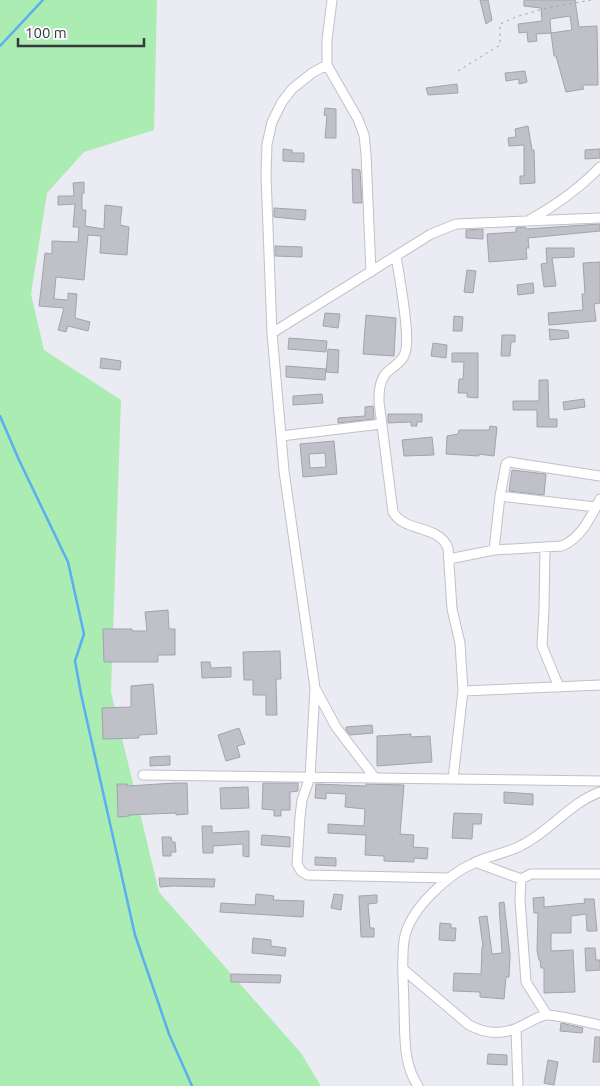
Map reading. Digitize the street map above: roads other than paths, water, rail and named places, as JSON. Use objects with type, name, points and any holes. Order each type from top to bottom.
[{"type":"street","points":[[335,0],[328,40],[327,65],[358,119],[364,134],[371,272]]},
{"type":"street","points":[[327,65],[312,73],[287,95],[272,122],[267,144],[266,175],[272,333],[284,471],[315,688],[310,777],[302,800],[296,864],[301,872],[307,875],[449,878]]},
{"type":"street","points":[[530,220],[557,205],[600,167]]},
{"type":"street","points":[[272,333],[431,234],[456,224],[600,218]]},
{"type":"street","points":[[396,256],[407,338],[406,353],[396,366],[385,374],[380,385],[378,402],[393,512],[397,519],[402,522],[439,535],[446,542],[448,548],[452,609],[460,643],[463,691],[453,779]]},
{"type":"street","points":[[281,436],[381,424]]},
{"type":"street","points":[[494,550],[500,496],[506,464],[509,462],[600,476]]},
{"type":"street","points":[[449,559],[494,550],[545,548],[570,543],[577,537],[598,503],[500,496]]},
{"type":"street","points":[[545,548],[542,646],[559,687]]},
{"type":"street","points":[[463,691],[600,685]]},
{"type":"street","points":[[315,688],[336,728],[375,778]]},
{"type":"street","points":[[143,776],[600,781]]},
{"type":"street","points":[[418,1086],[407,1060],[404,940],[410,924],[433,891],[449,878],[475,862],[522,846],[571,809],[600,792]]},
{"type":"street","points":[[475,862],[521,879],[531,874],[600,874]]},
{"type":"street","points":[[521,879],[520,900],[526,982],[528,988],[547,1015]]},
{"type":"street","points":[[404,970],[469,1025],[480,1031],[493,1033],[516,1029],[530,1021],[547,1015],[600,1025]]},
{"type":"street","points":[[516,1029],[518,1086]]},
{"type":"waterway","points":[[0,46],[43,0]]},
{"type":"waterway","points":[[0,416],[68,562],[84,634],[75,661],[135,935],[169,1034],[192,1086]]}]
